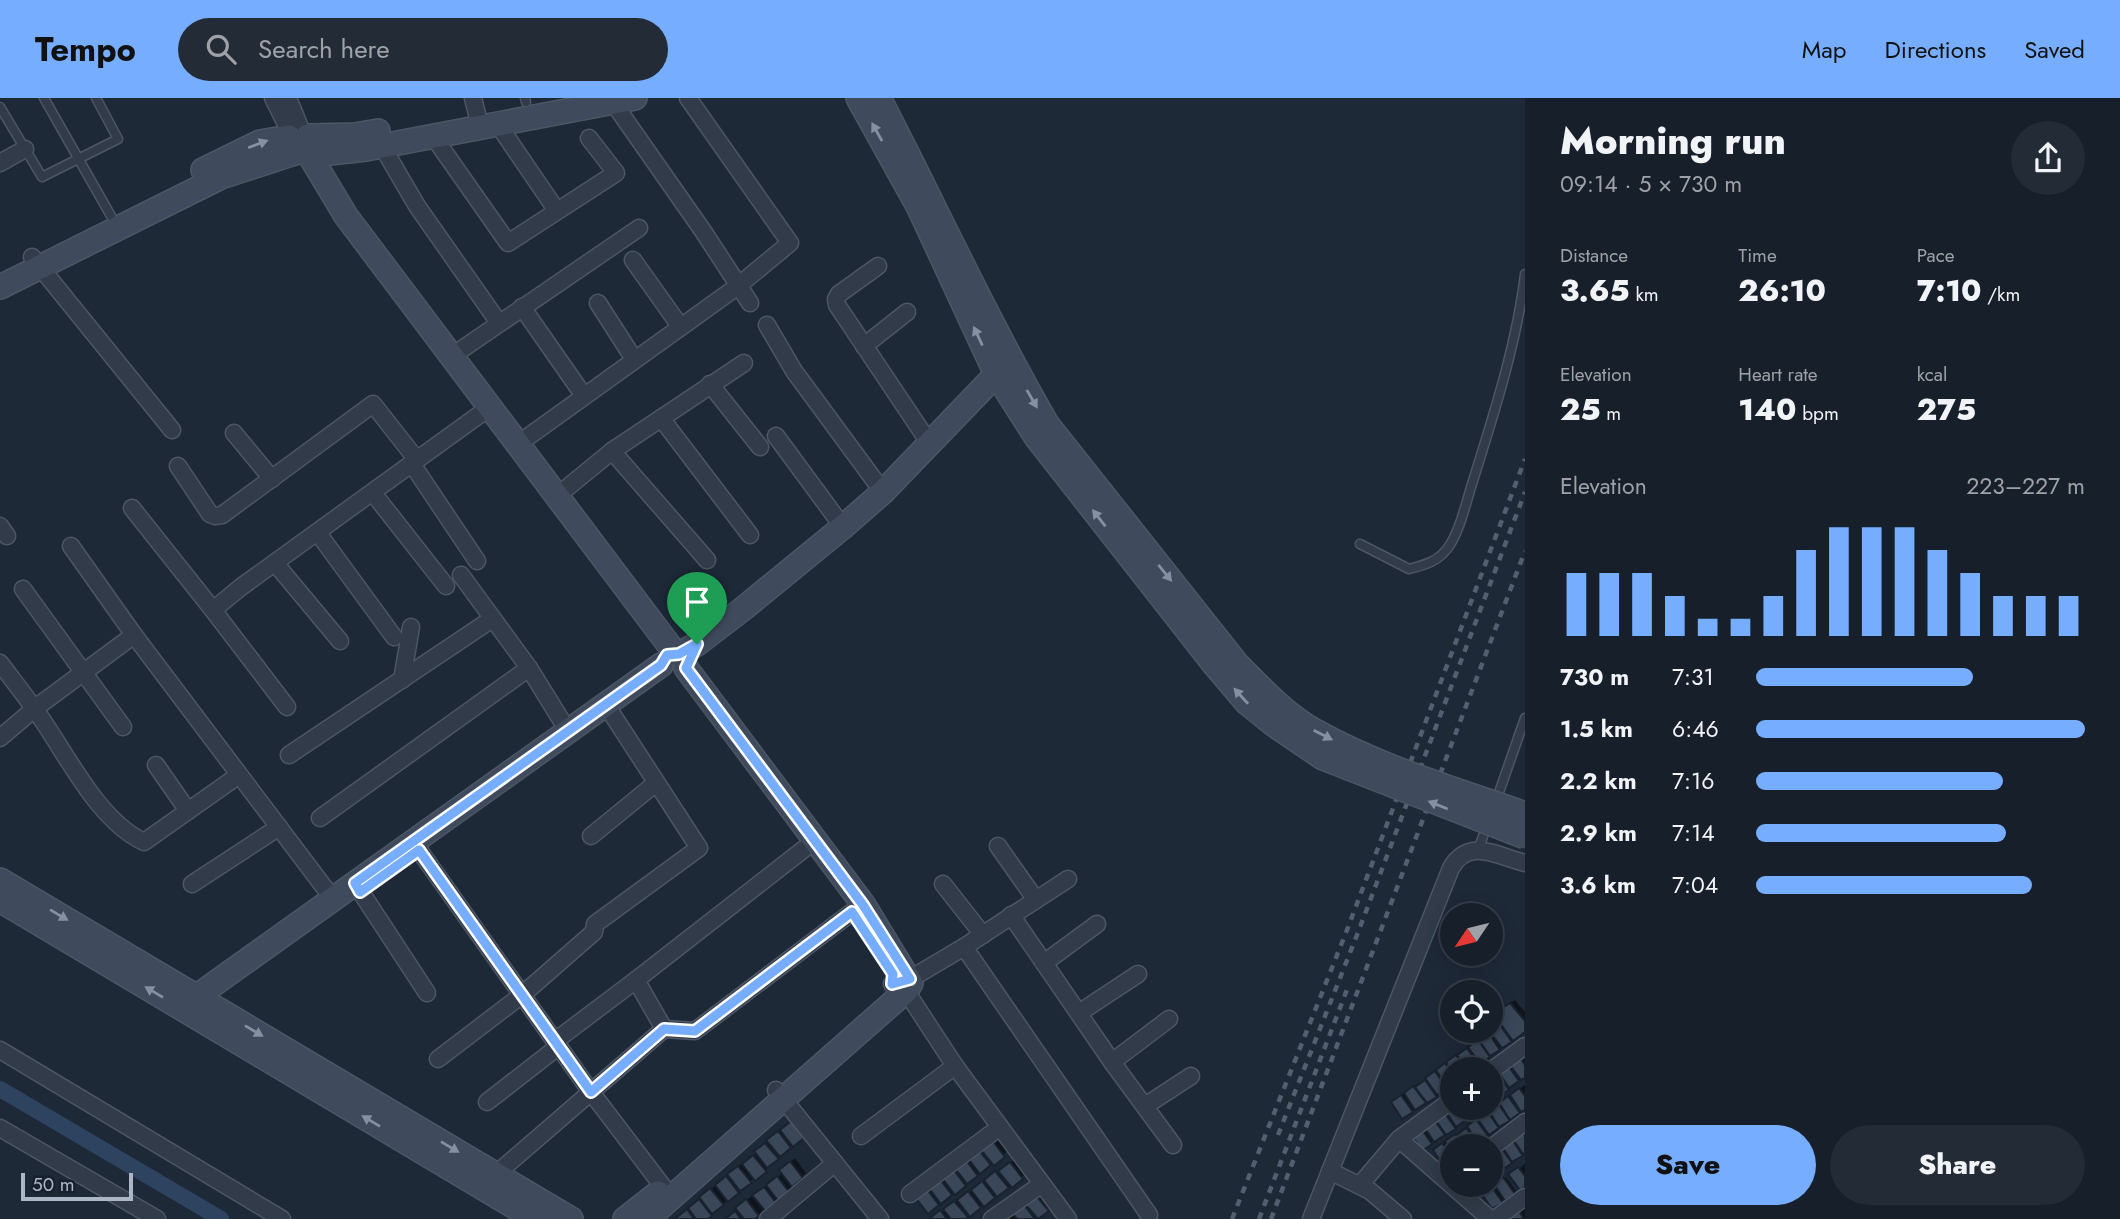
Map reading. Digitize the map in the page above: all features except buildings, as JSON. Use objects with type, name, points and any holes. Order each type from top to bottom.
[{"type":"street","points":[[273,98],[346,216],[452,356],[485,410],[517,444],[557,496],[677,662],[804,849],[903,985]]},
{"type":"street","points":[[288,98],[300,143],[337,223],[485,410],[863,905],[903,985],[955,1066],[1068,1219]]},
{"type":"street","points":[[0,273],[36,262],[300,143],[330,153],[432,136],[482,112],[635,98]]},
{"type":"street","points":[[517,444],[738,286],[790,243],[688,98]]},
{"type":"street","points":[[858,98],[1003,367],[1042,431],[1213,663],[1247,703],[1323,758],[1525,837]]},
{"type":"street","points":[[879,98],[939,214],[1003,367]]},
{"type":"street","points":[[0,288],[36,262],[111,216],[260,142],[300,143],[359,135],[482,112],[531,99]]},
{"type":"street","points":[[611,100],[750,303]]},
{"type":"street","points":[[482,112],[557,211]]},
{"type":"street","points":[[432,136],[508,243],[616,173],[589,138]]},
{"type":"street","points":[[382,146],[417,206],[499,323]]},
{"type":"street","points":[[0,163],[25,149]]},
{"type":"street","points":[[452,356],[639,228]]},
{"type":"street","points":[[633,260],[680,326]]},
{"type":"street","points":[[36,262],[172,430]]},
{"type":"street","points":[[878,267],[838,294],[837,305],[930,444]]},
{"type":"street","points":[[598,303],[634,359]]},
{"type":"street","points":[[522,307],[584,396]]},
{"type":"street","points":[[864,346],[907,312]]},
{"type":"street","points":[[767,326],[794,371],[883,492]]},
{"type":"street","points":[[557,496],[612,451],[744,363]]},
{"type":"street","points":[[193,1005],[333,899],[357,888],[419,850],[612,714],[883,492],[1003,367]]},
{"type":"street","points":[[709,384],[760,447]]},
{"type":"street","points":[[178,466],[210,514],[222,516],[373,404],[414,462],[477,561]]},
{"type":"street","points":[[214,610],[485,410]]},
{"type":"street","points":[[661,418],[750,534]]},
{"type":"street","points":[[1042,431],[1238,665],[1273,701],[1314,731],[1374,760],[1525,814]]},
{"type":"street","points":[[234,433],[272,479]]},
{"type":"street","points":[[776,436],[843,527]]},
{"type":"street","points":[[612,451],[707,560]]},
{"type":"street","points":[[373,493],[446,586]]},
{"type":"street","points":[[132,508],[287,707]]},
{"type":"street","points":[[318,533],[394,637]]},
{"type":"street","points":[[71,546],[134,635],[333,899]]},
{"type":"street","points":[[275,563],[340,641]]},
{"type":"street","points":[[461,575],[529,668],[568,731]]},
{"type":"street","points":[[23,589],[123,727]]},
{"type":"street","points":[[289,755],[492,619]]},
{"type":"street","points":[[402,680],[411,626]]},
{"type":"street","points":[[0,738],[34,709],[134,635]]},
{"type":"street","points":[[193,1005],[357,888],[568,731],[677,662]]},
{"type":"street","points":[[0,663],[96,802],[130,836],[144,842],[239,775]]},
{"type":"street","points":[[320,818],[529,668]]},
{"type":"street","points":[[438,1059],[522,995],[594,932],[595,923],[699,848],[612,714]]},
{"type":"street","points":[[156,765],[188,811]]},
{"type":"street","points":[[591,836],[656,783]]},
{"type":"street","points":[[192,884],[279,827]]},
{"type":"street","points":[[998,846],[1036,900]]},
{"type":"street","points":[[487,1102],[636,980],[804,849]]},
{"type":"street","points":[[419,850],[591,1092],[664,1188]]},
{"type":"street","points":[[1311,1219],[1451,868],[1462,854],[1478,850],[1525,863]]},
{"type":"street","points":[[647,1219],[903,985],[1068,879]]},
{"type":"street","points":[[0,880],[193,1005]]},
{"type":"street","points":[[943,884],[983,935]]},
{"type":"street","points":[[357,888],[427,993]]},
{"type":"street","points":[[0,900],[193,1005],[488,1180],[571,1219]]},
{"type":"street","points":[[488,1180],[664,1029],[695,1031],[852,912]]},
{"type":"street","points":[[1011,915],[1173,1145]]},
{"type":"street","points":[[1044,963],[1097,924]]},
{"type":"street","points":[[964,947],[1149,1215]]},
{"type":"street","points":[[1079,1013],[1138,974]]},
{"type":"street","points":[[636,980],[664,1029]]},
{"type":"street","points":[[1112,1062],[1169,1019]]},
{"type":"street","points":[[1503,1062],[1525,1046]]},
{"type":"street","points":[[0,1050],[282,1219]]},
{"type":"street","points":[[861,1136],[955,1066]]},
{"type":"street","points":[[1145,1106],[1191,1076]]},
{"type":"street","points":[[780,1095],[879,1219]]},
{"type":"street","points":[[625,1219],[780,1095]]},
{"type":"street","points":[[1360,1185],[1399,1139],[1440,1109]]},
{"type":"street","points":[[1503,1139],[1525,1122]]},
{"type":"street","points":[[910,1194],[1000,1127]]},
{"type":"street","points":[[0,1128],[157,1219]]},
{"type":"street","points":[[1399,1139],[1440,1171]]},
{"type":"street","points":[[768,1219],[835,1163]]},
{"type":"street","points":[[1330,1171],[1370,1191],[1403,1219]]},
{"type":"street","points":[[488,1180],[535,1219]]},
{"type":"street","points":[[992,1219],[1042,1184]]},
{"type":"street","points":[[1469,1197],[1492,1219],[1525,1197]]},
{"type":"lane","points":[[44,98],[111,216]]},
{"type":"lane","points":[[0,107],[42,177],[118,139],[96,98]]},
{"type":"lane","points":[[1360,544],[1409,569],[1431,563],[1447,549],[1463,515],[1478,468],[1521,310],[1525,274]]},
{"type":"lane","points":[[1478,850],[1525,718]]},
{"type":"waterway","points":[[0,1089],[221,1219]]},
{"type":"railway","points":[[1232,1219],[1347,930],[1525,459]]},
{"type":"railway","points":[[1278,1135],[1525,492]]},
{"type":"railway","points":[[1271,1219],[1525,551]]},
{"type":"railway","points":[[1259,1219],[1348,987]]},
{"type":"route","points":[[697,644],[686,668],[863,905],[910,979],[892,984],[893,974],[852,912],[695,1031],[664,1029],[591,1092],[419,850],[360,892],[355,883],[661,665],[664,657],[671,653],[679,654],[697,644]]}]
